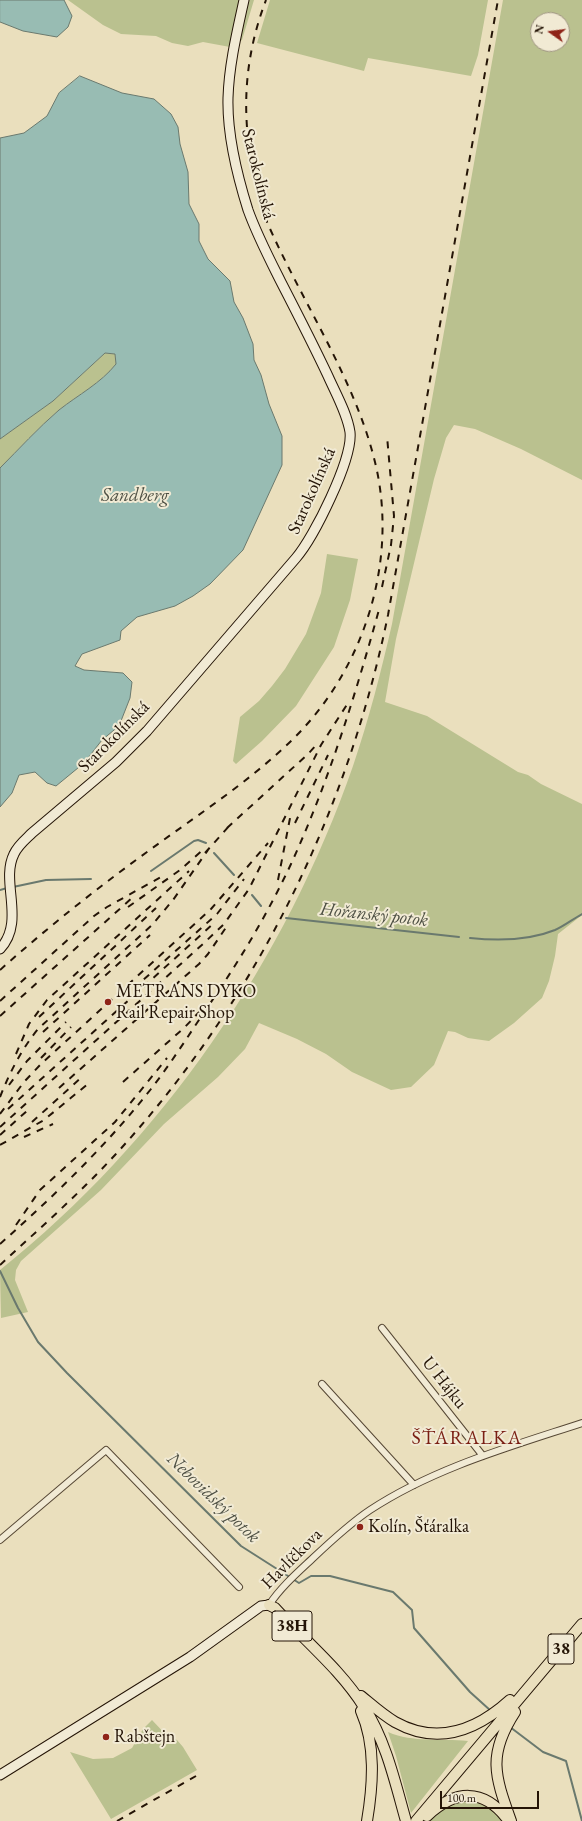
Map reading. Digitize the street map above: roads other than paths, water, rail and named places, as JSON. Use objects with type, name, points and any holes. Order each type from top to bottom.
[{"type":"main road","name":"38H","points":[[269,1605],[275,1608],[350,1687]]},
{"type":"main road","name":"38","points":[[506,1714],[582,1624]]},
{"type":"main road","points":[[350,1687],[389,1718],[416,1731],[440,1734],[477,1725],[496,1725]]},
{"type":"main road","points":[[350,1687],[365,1708],[376,1728],[389,1760],[406,1821]]},
{"type":"main road","points":[[350,1687],[364,1719],[371,1752],[371,1778],[367,1821]]},
{"type":"main road","points":[[416,1821],[506,1714]]},
{"type":"main road","points":[[506,1714],[496,1725],[498,1748],[496,1767],[499,1789],[510,1821]]},
{"type":"main road","points":[[421,1821],[442,1803],[454,1797],[465,1795],[476,1796],[491,1803],[510,1821]]},
{"type":"street","name":"Starokolínská","points":[[0,949],[7,938],[11,926],[10,867],[13,854],[22,843],[116,762],[146,731],[307,545],[346,460],[350,446],[350,433],[342,407],[319,356],[257,232],[241,187],[230,130],[228,99],[235,42],[244,0]]},
{"type":"street","name":"U Hájku","points":[[382,1328],[483,1456]]},
{"type":"street","points":[[322,1384],[414,1485]]},
{"type":"street","name":"Havlíčkova","points":[[0,1775],[190,1657],[261,1606],[269,1605],[286,1584],[325,1546],[369,1511],[414,1485],[447,1469],[582,1423]]},
{"type":"street","points":[[0,1540],[106,1450],[239,1587]]},
{"type":"water","points":[[0,0],[64,0],[72,16],[68,27],[57,37],[23,31],[0,22]]},
{"type":"water","name":"Sandberg","points":[[80,76],[122,93],[154,99],[171,114],[178,127],[180,144],[188,172],[189,204],[199,224],[199,241],[208,259],[230,281],[234,302],[243,318],[253,344],[254,360],[261,375],[269,404],[282,436],[282,465],[243,550],[210,584],[175,606],[137,617],[121,631],[120,640],[82,654],[75,666],[84,670],[123,673],[132,682],[130,698],[119,726],[102,740],[84,763],[56,786],[47,783],[35,772],[19,775],[12,793],[0,807],[0,468],[51,417],[66,404],[96,383],[116,364],[115,354],[105,353],[53,401],[0,439],[0,138],[24,133],[47,116],[59,93]]},
{"type":"waterway","name":"Hořanský potok","points":[[151,871],[194,841],[198,840],[206,843]]},
{"type":"waterway","name":"Hořanský potok","points":[[214,853],[234,875]]},
{"type":"waterway","name":"Hořanský potok","points":[[13,887],[46,880],[91,879]]},
{"type":"waterway","name":"Hořanský potok","points":[[0,890],[7,888]]},
{"type":"waterway","name":"Hořanský potok","points":[[252,895],[261,906]]},
{"type":"waterway","name":"Hořanský potok","points":[[470,938],[503,940],[545,934],[562,927],[582,914]]},
{"type":"waterway","name":"Hořanský potok","points":[[286,918],[459,937]]},
{"type":"waterway","name":"Nebovidský potok","points":[[0,1271],[18,1308],[38,1342],[67,1373],[241,1546],[299,1583],[311,1576],[330,1576],[393,1592],[412,1610],[414,1628],[470,1692],[491,1711]]},
{"type":"waterway","name":"Nebovidský potok","points":[[510,1727],[543,1752],[566,1761],[582,1821]]},
{"type":"railway","points":[[0,970],[90,895],[222,798],[258,770],[292,740],[318,712],[339,680],[357,646],[370,610],[379,572],[382,534],[381,496],[374,458],[365,428],[340,368],[280,251],[267,222],[252,166],[246,111],[247,84],[250,56],[266,0]]},
{"type":"railway","points":[[0,1265],[59,1211],[115,1155],[165,1097],[211,1035],[252,971],[288,903],[320,834],[348,763],[370,689],[388,615],[498,0]]},
{"type":"railway","points":[[382,587],[391,545],[394,516],[387,436]]},
{"type":"railway","points":[[0,1244],[79,1170],[134,1110],[174,1058],[232,971],[253,936],[291,864],[318,801],[341,736],[380,606]]},
{"type":"railway","points":[[0,1127],[224,924],[249,889],[321,745],[348,703]]},
{"type":"railway","points":[[227,828],[308,754],[319,742]]},
{"type":"railway","points":[[295,823],[328,755]]},
{"type":"railway","points":[[278,880],[291,813]]},
{"type":"railway","points":[[205,853],[230,825]]},
{"type":"railway","points":[[0,1114],[24,1082],[41,1064],[211,909],[268,843]]},
{"type":"railway","points":[[128,907],[180,870],[205,848]]},
{"type":"railway","points":[[0,1097],[16,1062],[38,1029],[152,925],[173,900],[208,850]]},
{"type":"railway","points":[[16,1054],[29,1024],[47,1000],[189,871]]},
{"type":"railway","points":[[0,1001],[94,916],[107,907],[161,877]]},
{"type":"railway","points":[[123,998],[217,914],[244,879]]},
{"type":"railway","points":[[0,1016],[132,898]]},
{"type":"railway","points":[[39,1017],[156,908]]},
{"type":"railway","points":[[8,1109],[213,924]]},
{"type":"railway","points":[[59,1088],[199,964],[208,954],[227,926]]},
{"type":"railway","points":[[43,1032],[150,935]]},
{"type":"railway","points":[[123,1082],[185,1027],[202,1009]]},
{"type":"railway","points":[[9,1085],[27,1061],[66,1022]]},
{"type":"railway","points":[[41,1058],[71,1027]]},
{"type":"railway","points":[[16,1225],[40,1190],[115,1122],[167,1058]]},
{"type":"railway","points":[[32,1122],[83,1076]]},
{"type":"railway","points":[[0,1145],[44,1120],[89,1083]]},
{"type":"railway","points":[[0,1135],[28,1110]]},
{"type":"railway","points":[[24,1137],[53,1124]]},
{"type":"railway","points":[[117,1821],[196,1776]]},
{"type":"place","name":"METRANS DYKO Rail Repair Shop","points":[[108,1002]]},
{"type":"place","name":"Kolín, Šťáralka","points":[[360,1527]]},
{"type":"place","name":"Rabštejn","points":[[106,1737]]},
{"type":"district","name":"ŠŤÁRALKA","points":[[467,1439]]}]
